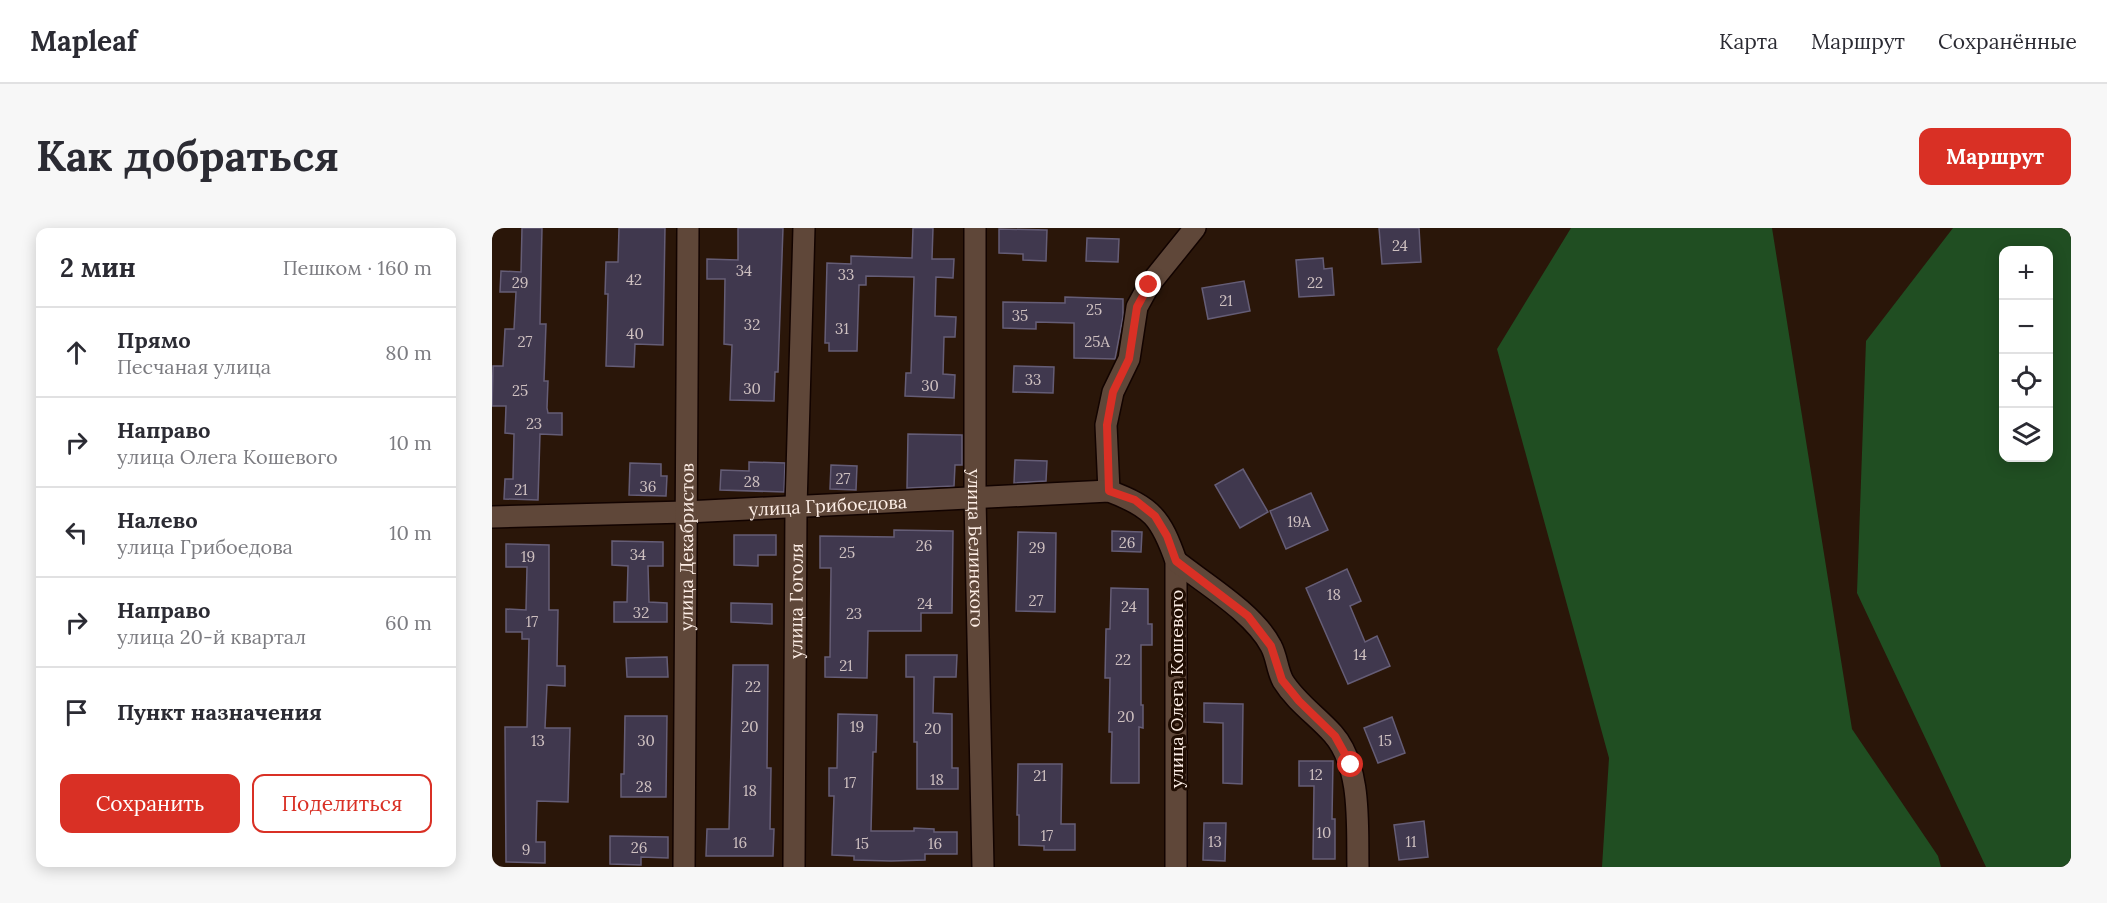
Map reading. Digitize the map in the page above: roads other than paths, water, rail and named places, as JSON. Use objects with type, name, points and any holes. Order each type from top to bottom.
[{"type":"street","name":"улица Декабристов","points":[[684,867],[688,228]]},
{"type":"street","name":"улица Гоголя","points":[[794,867],[796,507],[804,228]]},
{"type":"street","name":"улица Белинского","points":[[975,228],[975,499],[983,867]]},
{"type":"street","points":[[1109,491],[1107,425],[1113,392],[1129,359],[1137,307],[1149,285],[1195,228]]},
{"type":"street","name":"улица Грибоедова","points":[[492,517],[686,512],[1109,491],[1135,500],[1155,516]]},
{"type":"street","name":"улица Олега Кошевого","points":[[1155,516],[1167,536],[1176,561],[1176,867]]},
{"type":"street","points":[[1176,561],[1248,616],[1271,646],[1282,680],[1299,701],[1335,736],[1351,765],[1358,815],[1358,867]]}]
